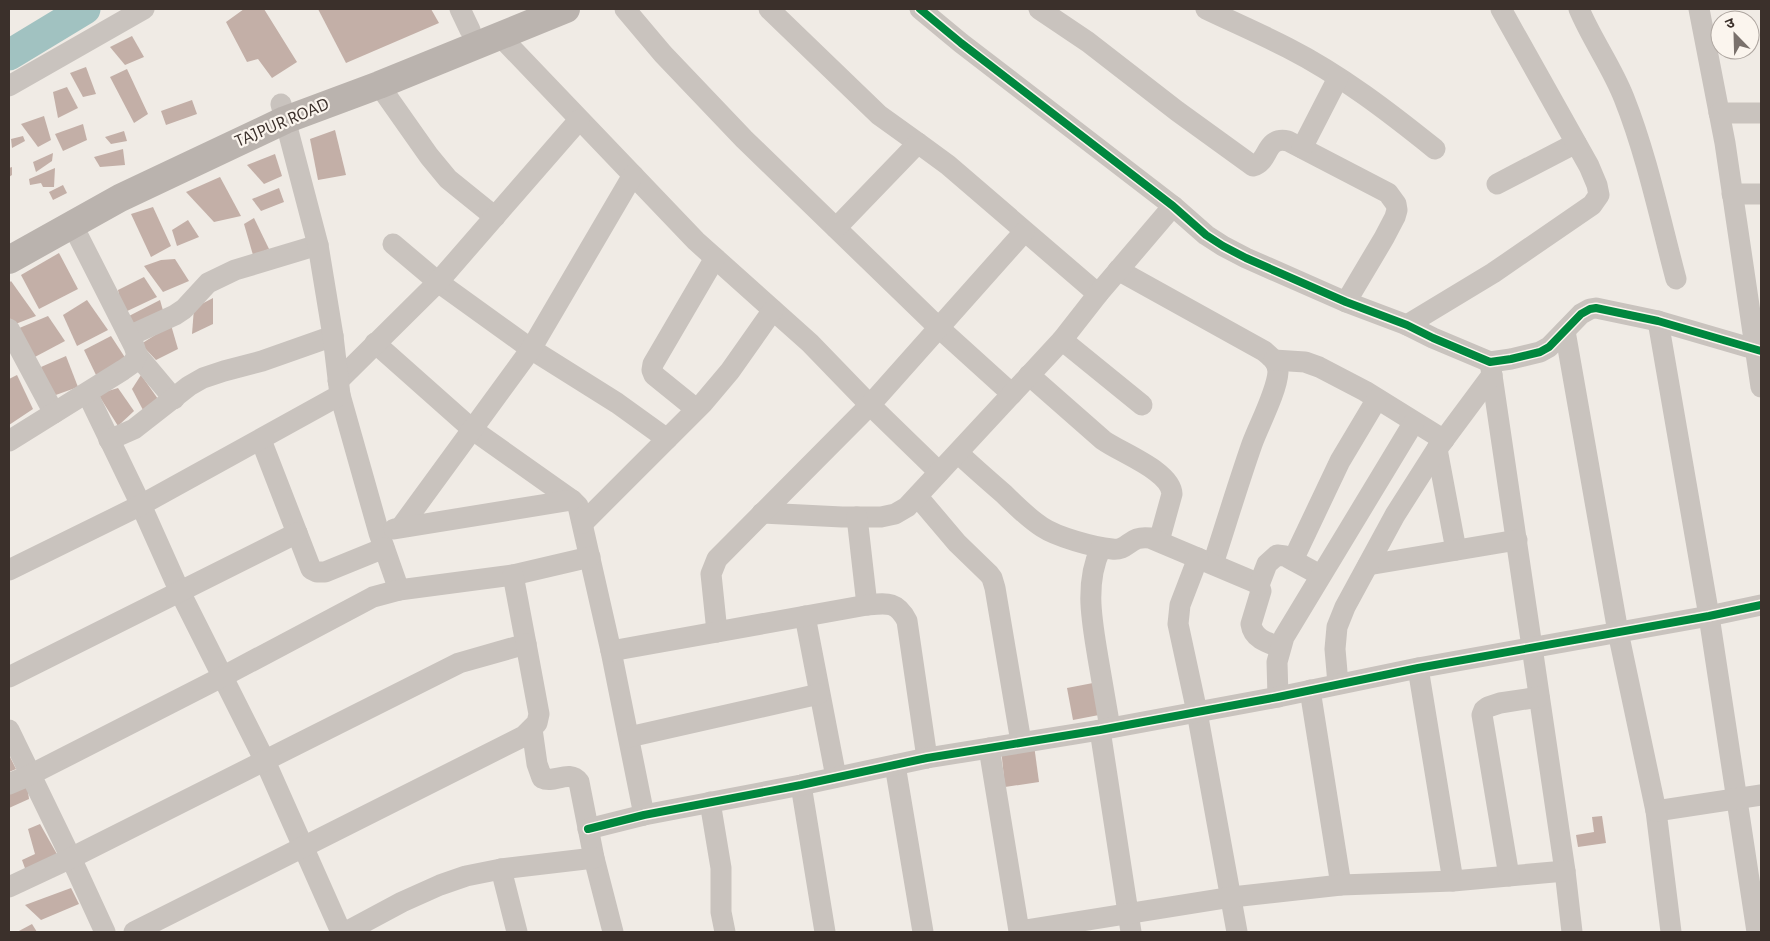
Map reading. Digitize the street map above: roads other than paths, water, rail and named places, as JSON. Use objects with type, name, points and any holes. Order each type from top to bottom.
[{"type":"main road","name":"TAJPUR ROAD","points":[[9,260],[120,198],[283,112],[373,69],[465,19],[521,9]]},
{"type":"main road","name":"TAJPUR ROAD","points":[[9,242],[112,183],[283,112],[379,85],[566,9]]},
{"type":"street","points":[[9,86],[144,9]]},
{"type":"street","points":[[625,9],[663,54],[744,139],[938,327],[1012,394]]},
{"type":"street","points":[[769,9],[878,115],[948,166],[1098,294]]},
{"type":"street","points":[[920,9],[961,43],[1173,206],[1193,225],[1223,246],[1346,302],[1407,325],[1491,369]]},
{"type":"street","points":[[1039,9],[1088,42],[1249,164],[1253,166],[1258,165],[1277,140],[1288,140],[1388,193],[1396,204],[1395,217],[1346,302]]},
{"type":"street","points":[[1206,9],[1288,48],[1338,78],[1390,113],[1435,149]]},
{"type":"street","points":[[1407,325],[1494,273],[1592,205],[1599,196],[1597,184],[1576,143],[1501,9]]},
{"type":"street","points":[[1579,9],[1615,76],[1632,120],[1646,161],[1676,279]]},
{"type":"street","points":[[1699,9],[1732,194],[1753,283],[1761,387]]},
{"type":"street","points":[[500,36],[696,240],[810,343],[939,472]]},
{"type":"street","points":[[1302,148],[1338,78]]},
{"type":"street","points":[[379,85],[428,156],[448,179],[495,217]]},
{"type":"street","points":[[283,112],[318,245],[333,336],[339,388],[382,540],[399,590]]},
{"type":"street","points":[[1719,113],[1761,113]]},
{"type":"street","points":[[9,570],[141,505],[261,440],[339,388],[376,343],[438,282],[579,120]]},
{"type":"street","points":[[836,228],[918,143]]},
{"type":"street","points":[[1498,184],[1576,143]]},
{"type":"street","points":[[261,440],[311,569],[317,572],[332,569],[401,527],[474,430],[531,349],[633,175]]},
{"type":"street","points":[[1732,194],[1761,194]]},
{"type":"street","points":[[762,513],[881,517],[895,514],[907,507],[1062,340],[1098,294],[1173,206]]},
{"type":"street","points":[[72,224],[133,345],[174,399]]},
{"type":"street","points":[[717,632],[711,574],[717,559],[870,405],[1024,232]]},
{"type":"street","points":[[393,244],[438,282],[531,349],[617,403],[667,439]]},
{"type":"street","points":[[133,345],[184,309],[208,283],[235,270],[318,245]]},
{"type":"street","points":[[696,410],[654,375],[652,364],[715,258]]},
{"type":"street","points":[[1118,270],[1264,351],[1277,364],[1278,373],[1274,387],[1206,561],[1180,605],[1178,617],[1232,897],[1237,932]]},
{"type":"street","points":[[1338,684],[1335,649],[1337,627],[1345,607],[1395,514],[1491,369],[1511,359],[1540,352],[1549,347],[1580,314],[1596,308],[1658,321],[1758,350]]},
{"type":"street","points":[[583,523],[696,410],[730,371],[773,310]]},
{"type":"street","points":[[1658,321],[1709,616],[1757,932]]},
{"type":"street","points":[[9,329],[54,413]]},
{"type":"street","points":[[1565,330],[1618,632],[1656,811],[1671,932]]},
{"type":"street","points":[[109,440],[134,429],[189,386],[213,374],[262,361],[333,336]]},
{"type":"street","points":[[1062,340],[1142,405]]},
{"type":"street","points":[[376,343],[474,430],[578,506],[611,651],[644,815]]},
{"type":"street","points":[[9,441],[133,363],[133,345]]},
{"type":"street","points":[[1274,360],[1305,362],[1318,367],[1377,399],[1414,422],[1441,445],[1456,550]]},
{"type":"street","points":[[1491,369],[1566,870],[1572,932]]},
{"type":"street","points":[[1029,376],[1104,440],[1166,479],[1172,494],[1159,541]]},
{"type":"street","points":[[87,393],[180,590],[265,761],[341,932]]},
{"type":"street","points":[[1293,560],[1340,461],[1377,399]]},
{"type":"street","points":[[1278,696],[1277,662],[1280,647],[1320,575],[1414,422]]},
{"type":"street","points":[[958,453],[1027,516],[1043,528],[1061,536],[1102,548],[1117,550],[1142,536],[1159,541],[1259,585]]},
{"type":"street","points":[[918,497],[957,542],[992,578],[1021,742]]},
{"type":"street","points":[[401,527],[572,500]]},
{"type":"street","points":[[857,517],[867,605]]},
{"type":"street","points":[[9,677],[297,533]]},
{"type":"street","points":[[1368,565],[1516,540]]},
{"type":"street","points":[[1102,548],[1094,565],[1091,603],[1130,922]]},
{"type":"street","points":[[1280,647],[1262,640],[1253,633],[1251,624],[1260,598],[1259,585],[1267,564],[1271,559],[1282,555],[1320,575]]},
{"type":"street","points":[[9,784],[30,775],[373,597],[399,590],[513,575],[590,557]]},
{"type":"street","points":[[134,932],[524,736],[532,730],[537,723],[539,714],[513,575]]},
{"type":"street","points":[[611,651],[867,605],[894,605],[902,612],[907,621],[927,758]]},
{"type":"street","points":[[588,829],[644,815],[801,785],[927,758],[1105,729],[1418,668],[1761,605]]},
{"type":"street","points":[[805,616],[836,777]]},
{"type":"street","points":[[9,887],[71,858],[459,663],[526,644]]},
{"type":"street","points":[[1418,668],[1453,881]]},
{"type":"street","points":[[1310,690],[1341,885]]},
{"type":"street","points":[[629,737],[819,694]]},
{"type":"street","points":[[1509,876],[1482,715],[1484,710],[1492,705],[1539,697]]},
{"type":"street","points":[[9,730],[106,932]]},
{"type":"street","points":[[532,730],[540,774],[545,780],[570,776],[576,779],[580,786],[594,858],[613,932]]},
{"type":"street","points":[[989,748],[1019,932],[1130,922],[1232,897],[1341,885],[1453,881],[1566,870]]},
{"type":"street","points":[[896,765],[923,932]]},
{"type":"street","points":[[801,785],[825,932]]},
{"type":"street","points":[[1656,811],[1761,795]]},
{"type":"street","points":[[710,802],[721,868],[721,912],[725,932]]},
{"type":"street","points":[[346,932],[402,902],[466,876],[501,869],[594,858]]},
{"type":"street","points":[[501,869],[517,932]]},
{"type":"waterway","points":[[9,55],[85,9]]}]
